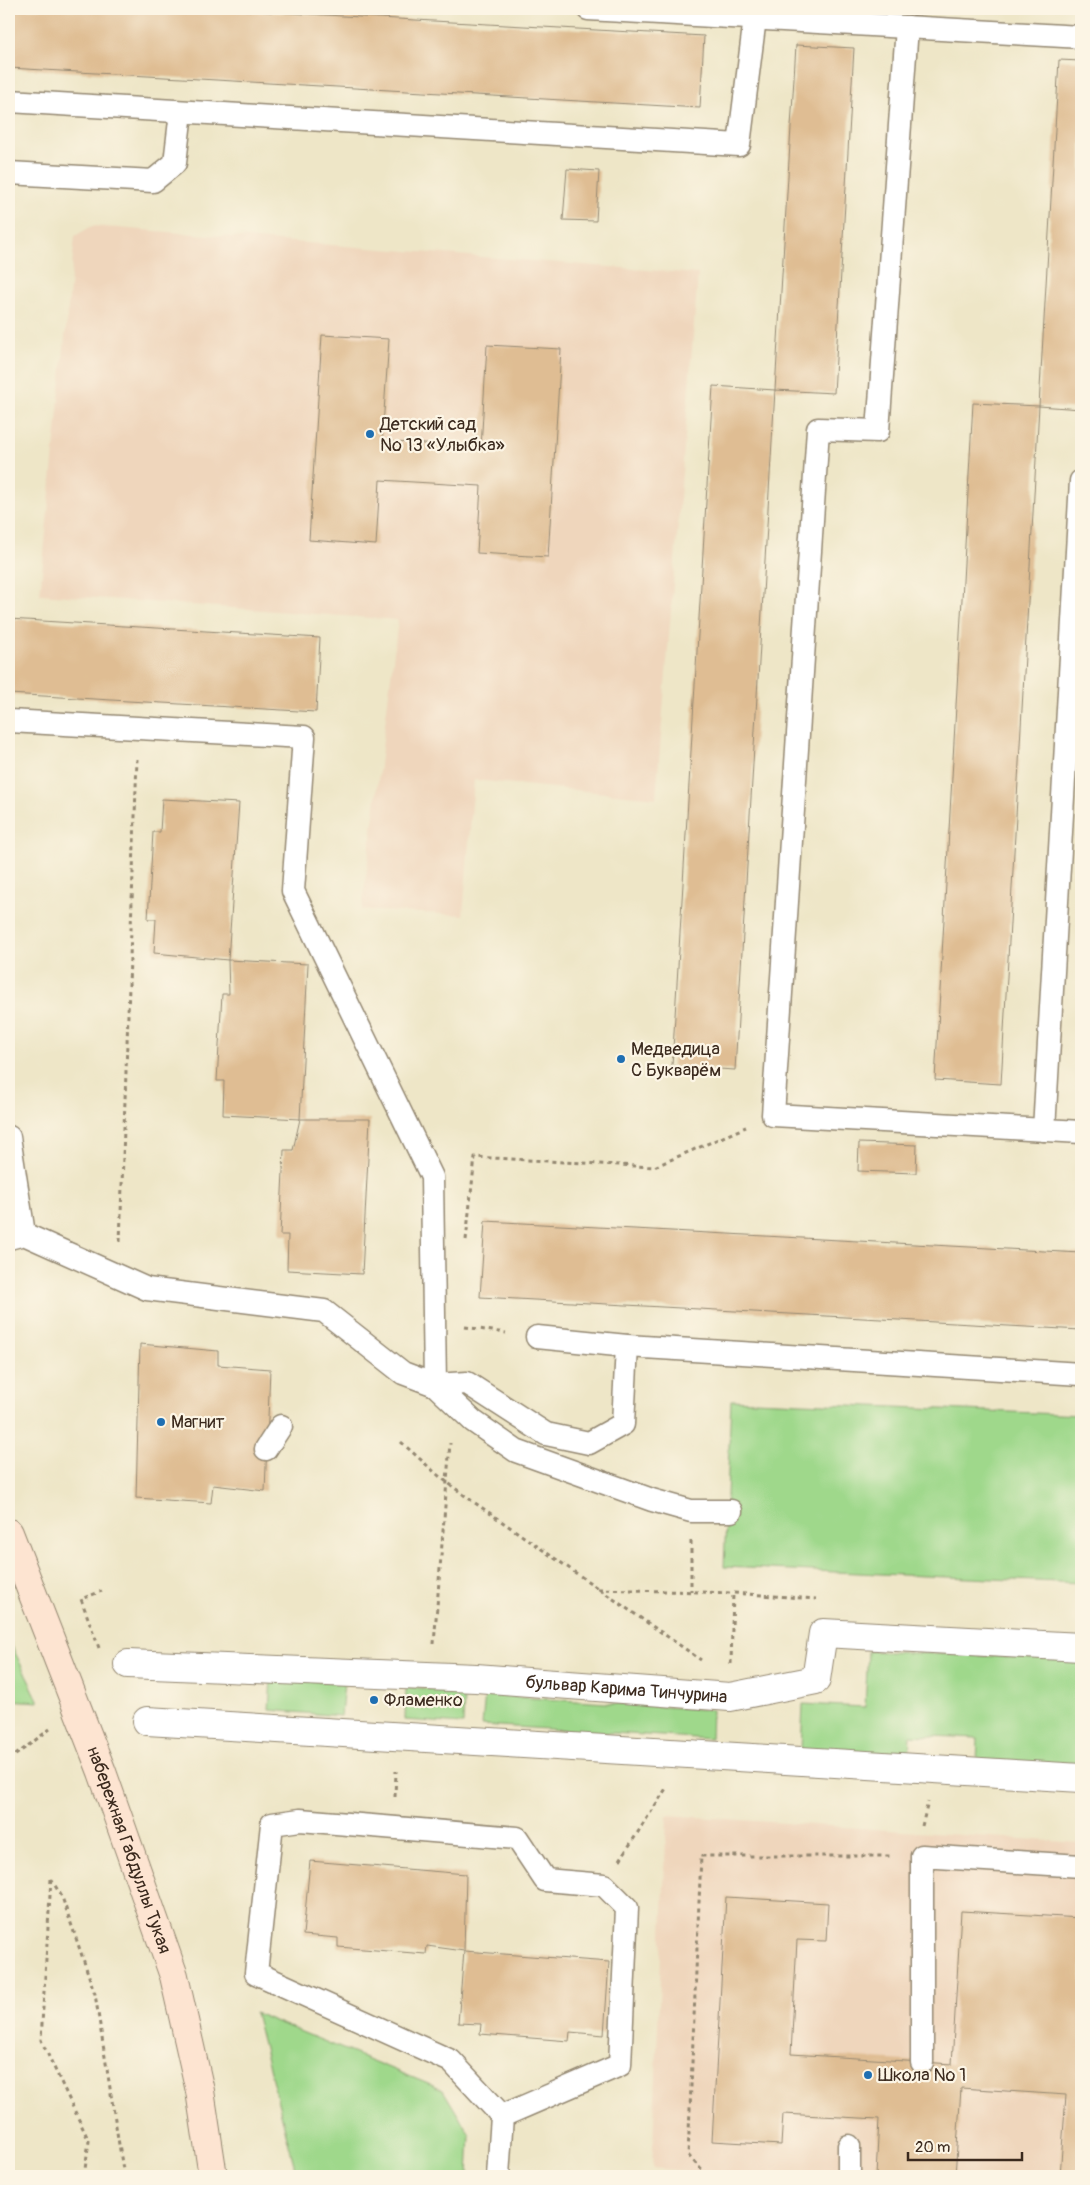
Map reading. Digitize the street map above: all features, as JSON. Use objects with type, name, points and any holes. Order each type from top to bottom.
[{"type":"main road","name":"набережная Габдуллы Тукая","points":[[9,1533],[102,1772],[174,1976],[200,2090],[213,2176]]},
{"type":"street","name":"бульвар Карима Тинчурина","points":[[128,1664],[476,1678],[730,1697],[816,1680],[823,1633],[1081,1647]]},
{"type":"street","points":[[147,1721],[1081,1778]]},
{"type":"lane","points":[[588,9],[1081,37]]},
{"type":"lane","points":[[9,101],[739,146],[755,18]]},
{"type":"lane","points":[[907,27],[878,431],[818,429],[773,1115],[1081,1132]]},
{"type":"lane","points":[[9,174],[153,180],[175,163],[181,112]]},
{"type":"lane","points":[[1044,1130],[1081,481]]},
{"type":"lane","points":[[9,721],[304,737],[293,891],[432,1177],[435,1385]]},
{"type":"lane","points":[[9,1137],[16,1236],[147,1289],[324,1310],[403,1373],[435,1385],[473,1421],[516,1451],[564,1470],[691,1511],[731,1511]]},
{"type":"lane","points":[[537,1337],[627,1346],[1081,1374]]},
{"type":"lane","points":[[435,1385],[467,1383],[546,1434],[589,1443],[623,1424],[627,1346]]},
{"type":"lane","points":[[266,1448],[282,1426]]},
{"type":"lane","points":[[498,2176],[502,2116],[451,2061],[256,1973],[272,1824],[300,1820],[517,1838],[545,1880],[604,1886],[627,1908],[620,2065],[502,2116]]},
{"type":"lane","points":[[922,2062],[922,1856],[1081,1866]]},
{"type":"lane","points":[[849,2146],[849,2176]]},
{"type":"path","points":[[119,1277],[138,728]]},
{"type":"path","points":[[457,1326],[537,1337]]},
{"type":"path","points":[[401,1442],[439,1476],[468,1498],[707,1664]]},
{"type":"path","points":[[691,1511],[692,1591]]},
{"type":"path","points":[[101,1652],[81,1599],[102,1591]]},
{"type":"path","points":[[9,1760],[51,1728]]},
{"type":"path","points":[[393,1827],[398,1735]]},
{"type":"path","points":[[707,2176],[688,2156],[701,1856],[922,1856],[921,1832],[936,1768]]},
{"type":"path","points":[[604,1886],[670,1783]]},
{"type":"path","points":[[84,2176],[89,2140],[41,2040],[51,1878],[62,1898],[95,1994],[124,2176]]},
{"type":"shaded area","name":"Детский сад № 13 «Улыбка»","points":[[92,226],[698,274],[656,798],[474,780],[463,915],[362,910],[398,620],[40,594],[75,236]]},
{"type":"shaded area","name":"Школа № 1","points":[[667,1815],[1081,1843],[1081,2176],[686,2176],[686,2171],[652,2168]]},
{"type":"green space","points":[[731,1400],[1081,1415],[1081,1583],[724,1567]]},
{"type":"green space","points":[[9,1640],[39,1702],[9,1700]]},
{"type":"green space","points":[[868,1651],[1081,1660],[1081,1769],[977,1763],[978,1738],[910,1735],[909,1756],[801,1751],[803,1704],[865,1707]]},
{"type":"green space","points":[[271,1677],[344,1683],[341,1716],[269,1710]]},
{"type":"green space","points":[[406,1687],[464,1691],[463,1724],[405,1720]]},
{"type":"green space","points":[[485,1695],[712,1710],[711,1739],[482,1725]]},
{"type":"green space","points":[[255,2013],[443,2090],[470,2135],[468,2176],[297,2176]]},
{"type":"building","points":[[9,9],[217,9],[704,36],[700,108],[9,68]]},
{"type":"building","points":[[796,45],[854,48],[834,393],[775,390]]},
{"type":"building","points":[[1059,60],[1081,61],[1081,409],[1039,406]]},
{"type":"building","points":[[567,169],[599,171],[596,221],[563,220]]},
{"type":"building","points":[[322,335],[389,339],[382,441],[481,448],[487,345],[561,349],[548,557],[477,553],[481,486],[380,480],[376,545],[309,540]]},
{"type":"building","points":[[713,386],[775,390],[735,1070],[672,1066]]},
{"type":"building","points":[[973,403],[1039,406],[1001,1084],[935,1080]]},
{"type":"building","points":[[9,619],[320,638],[316,712],[9,694]]},
{"type":"building","points":[[162,799],[239,803],[228,960],[154,953],[156,919],[148,919],[153,832],[160,832]]},
{"type":"building","points":[[228,960],[308,964],[300,1119],[223,1115],[224,1081],[217,1081],[222,994],[229,994]]},
{"type":"building","points":[[300,1119],[370,1119],[362,1274],[287,1270],[288,1235],[280,1235],[284,1150],[293,1150]]},
{"type":"building","points":[[859,1143],[917,1145],[916,1173],[858,1171]]},
{"type":"building","points":[[485,1221],[1081,1253],[1081,1330],[480,1297]]},
{"type":"building","points":[[140,1344],[218,1351],[218,1365],[270,1369],[265,1491],[213,1485],[211,1503],[136,1498]]},
{"type":"building","points":[[310,1861],[466,1874],[464,1951],[427,1946],[426,1954],[338,1947],[338,1938],[303,1935]]},
{"type":"building","points":[[726,1897],[828,1903],[826,1941],[797,1940],[791,2054],[952,2064],[961,1911],[1081,1918],[1081,2176],[1060,2176],[1066,2095],[961,2088],[955,2176],[876,2176],[879,2119],[783,2114],[781,2145],[712,2141]]},
{"type":"building","points":[[464,1951],[609,1962],[604,2035],[570,2032],[569,2041],[480,2034],[481,2024],[458,2023]]},
{"type":"place","name":"Детский сад № 13 «Улыбка»","points":[[370,434]]},
{"type":"place","name":"Медведица С Букварём","points":[[621,1059]]},
{"type":"place","name":"Магнит","points":[[161,1422]]},
{"type":"place","name":"Фламенко","points":[[374,1700]]},
{"type":"place","name":"Школа № 1","points":[[868,2075]]}]
